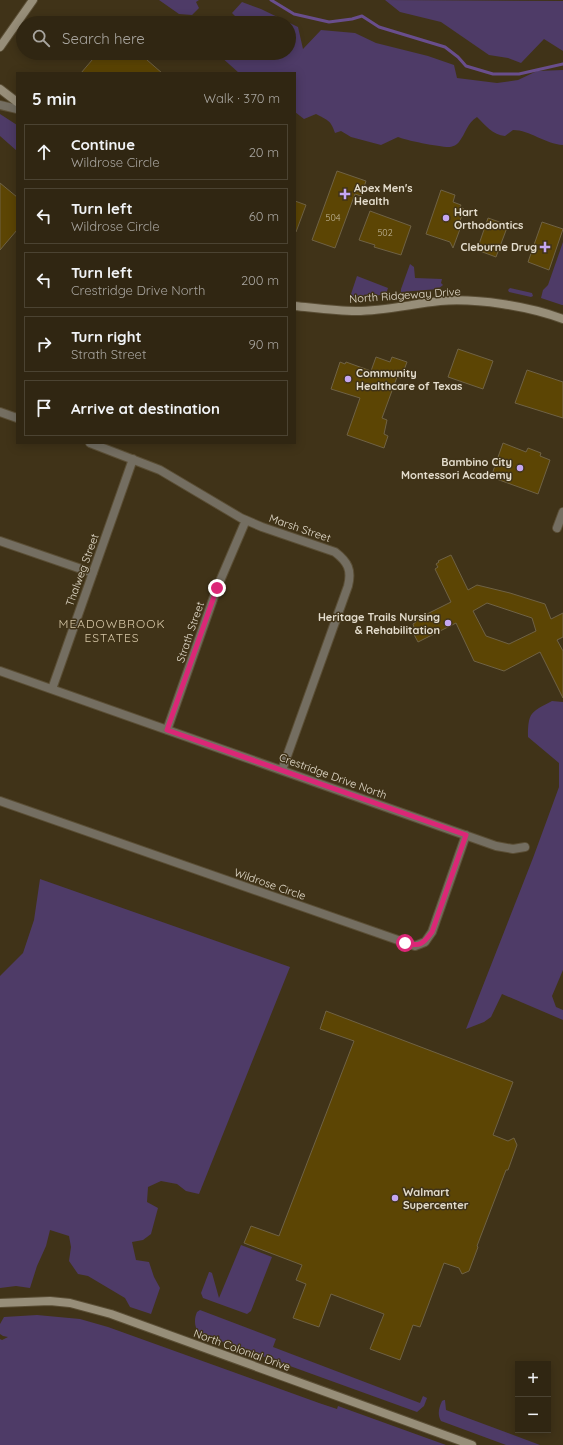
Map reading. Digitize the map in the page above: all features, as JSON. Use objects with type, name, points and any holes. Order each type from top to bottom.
[{"type":"street","points":[[22,16],[33,0]]},
{"type":"street","points":[[0,47],[16,24]]},
{"type":"street","points":[[0,89],[16,101]]},
{"type":"street","points":[[0,105],[16,109]]},
{"type":"street","name":"North Ridgeway Drive","points":[[296,306],[324,310],[356,311],[456,301],[513,306],[563,319]]},
{"type":"street","points":[[0,412],[16,418]]},
{"type":"street","name":"Marsh Street","points":[[93,444],[160,470],[246,520],[335,552],[349,567],[350,578],[282,770]]},
{"type":"street","name":"Thalweg Street","points":[[52,689],[133,459]]},
{"type":"street","points":[[557,528],[563,512]]},
{"type":"street","name":"Strath Street","points":[[167,730],[217,588],[246,520]]},
{"type":"street","points":[[0,541],[93,573]]},
{"type":"street","name":"Crestridge Drive North","points":[[0,671],[496,846],[513,849],[525,848]]},
{"type":"street","name":"Wildrose Circle","points":[[0,800],[415,946],[425,942],[432,932],[466,835]]},
{"type":"street","name":"North Colonial Drive","points":[[0,1303],[50,1301],[70,1303],[112,1314],[472,1445]]},
{"type":"shaded area","points":[[159,0],[199,0],[196,2],[199,8],[192,15],[179,14]]},
{"type":"shaded area","points":[[385,0],[563,1],[563,51],[544,39],[521,63],[508,58],[489,55],[441,22],[400,12]]},
{"type":"shaded area","points":[[242,2],[275,16],[235,16],[232,13]]},
{"type":"shaded area","points":[[296,26],[298,27],[303,49],[321,30],[355,33],[376,43],[428,56],[454,65],[457,78],[497,83],[518,80],[537,71],[563,70],[563,145],[550,142],[532,134],[513,130],[505,136],[497,134],[477,117],[469,125],[461,139],[454,146],[438,146],[398,137],[381,145],[351,137],[341,131],[335,133],[328,121],[316,114],[304,119],[296,113],[296,72],[238,72],[224,60],[296,60]]},
{"type":"shaded area","points":[[0,114],[16,124],[16,150],[0,136]]},
{"type":"shaded area","points":[[563,242],[562,305],[541,298],[543,290],[548,285]]},
{"type":"shaded area","points":[[410,264],[414,267],[415,278],[442,279],[441,283],[443,285],[438,289],[401,292]]},
{"type":"shaded area","points":[[357,276],[388,288],[386,294],[350,297]]},
{"type":"shaded area","points":[[510,288],[532,293],[533,296],[531,297],[509,292],[508,290]]},
{"type":"shaded area","points":[[552,701],[563,702],[563,970],[552,996],[556,1007],[563,1010],[563,1020],[502,994],[491,1017],[484,1022],[466,1029],[559,787],[559,763],[528,737],[529,722],[532,714],[539,708]]},
{"type":"shaded area","points":[[40,879],[290,967],[199,1194],[186,1191],[177,1184],[161,1181],[148,1187],[147,1202],[158,1208],[151,1234],[143,1240],[132,1242],[136,1260],[149,1262],[154,1277],[160,1288],[151,1314],[130,1307],[125,1298],[88,1276],[78,1274],[69,1261],[71,1247],[69,1236],[50,1230],[46,1246],[37,1266],[30,1288],[16,1286],[0,1288],[0,976],[23,953],[34,920]]},
{"type":"shaded area","points":[[241,1245],[272,1257],[251,1311],[247,1314],[203,1298],[201,1293],[210,1272],[212,1273],[219,1298]]},
{"type":"shaded area","points":[[200,1310],[276,1339],[273,1347],[420,1403],[423,1396],[427,1398],[424,1406],[417,1412],[199,1333],[195,1325],[195,1317],[197,1312]]},
{"type":"shaded area","points":[[37,1315],[80,1319],[108,1327],[319,1403],[337,1409],[338,1406],[446,1445],[0,1445],[0,1339],[2,1340],[8,1337],[0,1334],[0,1324],[4,1317]]},
{"type":"shaded area","points":[[444,1400],[446,1410],[540,1445],[506,1445],[441,1421],[439,1411],[442,1401]]},
{"type":"building","points":[[92,60],[147,60],[161,72],[82,72]]},
{"type":"building","points":[[337,171],[366,181],[361,196],[355,194],[335,248],[312,240]]},
{"type":"building","points":[[0,183],[16,196],[16,231],[0,250]]},
{"type":"building","name":"Hart Orthodontics","points":[[441,190],[455,195],[453,202],[461,205],[460,207],[464,209],[458,227],[460,229],[453,248],[450,242],[426,234]]},
{"type":"building","points":[[296,201],[306,205],[296,232]]},
{"type":"building","points":[[370,211],[411,226],[401,255],[374,247],[375,245],[359,240]]},
{"type":"building","points":[[488,218],[508,225],[496,257],[477,250]]},
{"type":"building","name":"Cleburne Drug","points":[[542,222],[563,229],[549,270],[528,262]]},
{"type":"building","points":[[458,349],[493,361],[483,389],[448,377]]},
{"type":"building","points":[[376,357],[390,362],[392,357],[407,362],[401,378],[397,377],[382,418],[387,420],[384,434],[388,436],[384,448],[347,435],[360,398],[331,389],[340,362],[345,364],[346,362],[371,371]]},
{"type":"building","points":[[527,370],[563,382],[563,418],[515,403]]},
{"type":"building","name":"Bambino City Montessori Academy","points":[[503,443],[526,452],[528,448],[541,453],[540,456],[550,460],[538,494],[491,477]]},
{"type":"building","name":"Heritage Trails Nursing & Rehabilitation","points":[[451,555],[468,590],[477,585],[545,604],[551,619],[563,613],[563,637],[557,640],[563,651],[563,698],[540,652],[504,671],[474,661],[456,623],[418,642],[411,629],[414,627],[413,624],[416,622],[415,620],[451,602],[435,569],[438,567],[436,564],[439,562],[438,561]],"holes":[[[487,603],[532,618],[536,631],[509,644],[486,636],[473,611]]]},
{"type":"building","name":"Walmart Supercenter","points":[[326,1011],[513,1082],[493,1135],[508,1141],[514,1138],[517,1145],[480,1238],[469,1271],[462,1274],[459,1268],[444,1263],[420,1327],[413,1325],[400,1360],[370,1349],[384,1314],[331,1294],[319,1327],[293,1318],[306,1284],[296,1280],[302,1265],[244,1243],[251,1226],[279,1236],[354,1041],[320,1029]]},
{"type":"waterway","points":[[271,0],[294,14],[329,22],[362,16],[379,27],[445,47],[458,57],[466,66],[493,74],[519,74],[563,64]]},
{"type":"place","name":"Apex Men's Health","points":[[345,194]]},
{"type":"place","name":"Hart Orthodontics","points":[[446,218]]},
{"type":"place","name":"Cleburne Drug","points":[[545,247]]},
{"type":"place","name":"Community Healthcare of Texas","points":[[348,379]]},
{"type":"place","name":"Bambino City Montessori Academy","points":[[520,468]]},
{"type":"place","name":"Heritage Trails Nursing & Rehabilitation","points":[[448,623]]},
{"type":"place","name":"Walmart Supercenter","points":[[395,1198]]},
{"type":"district","name":"MEADOWBROOK ESTATES","points":[[112,631]]},
{"type":"route","points":[[217,588],[167,730],[466,835],[432,932],[425,942],[415,946],[405,943]]}]
